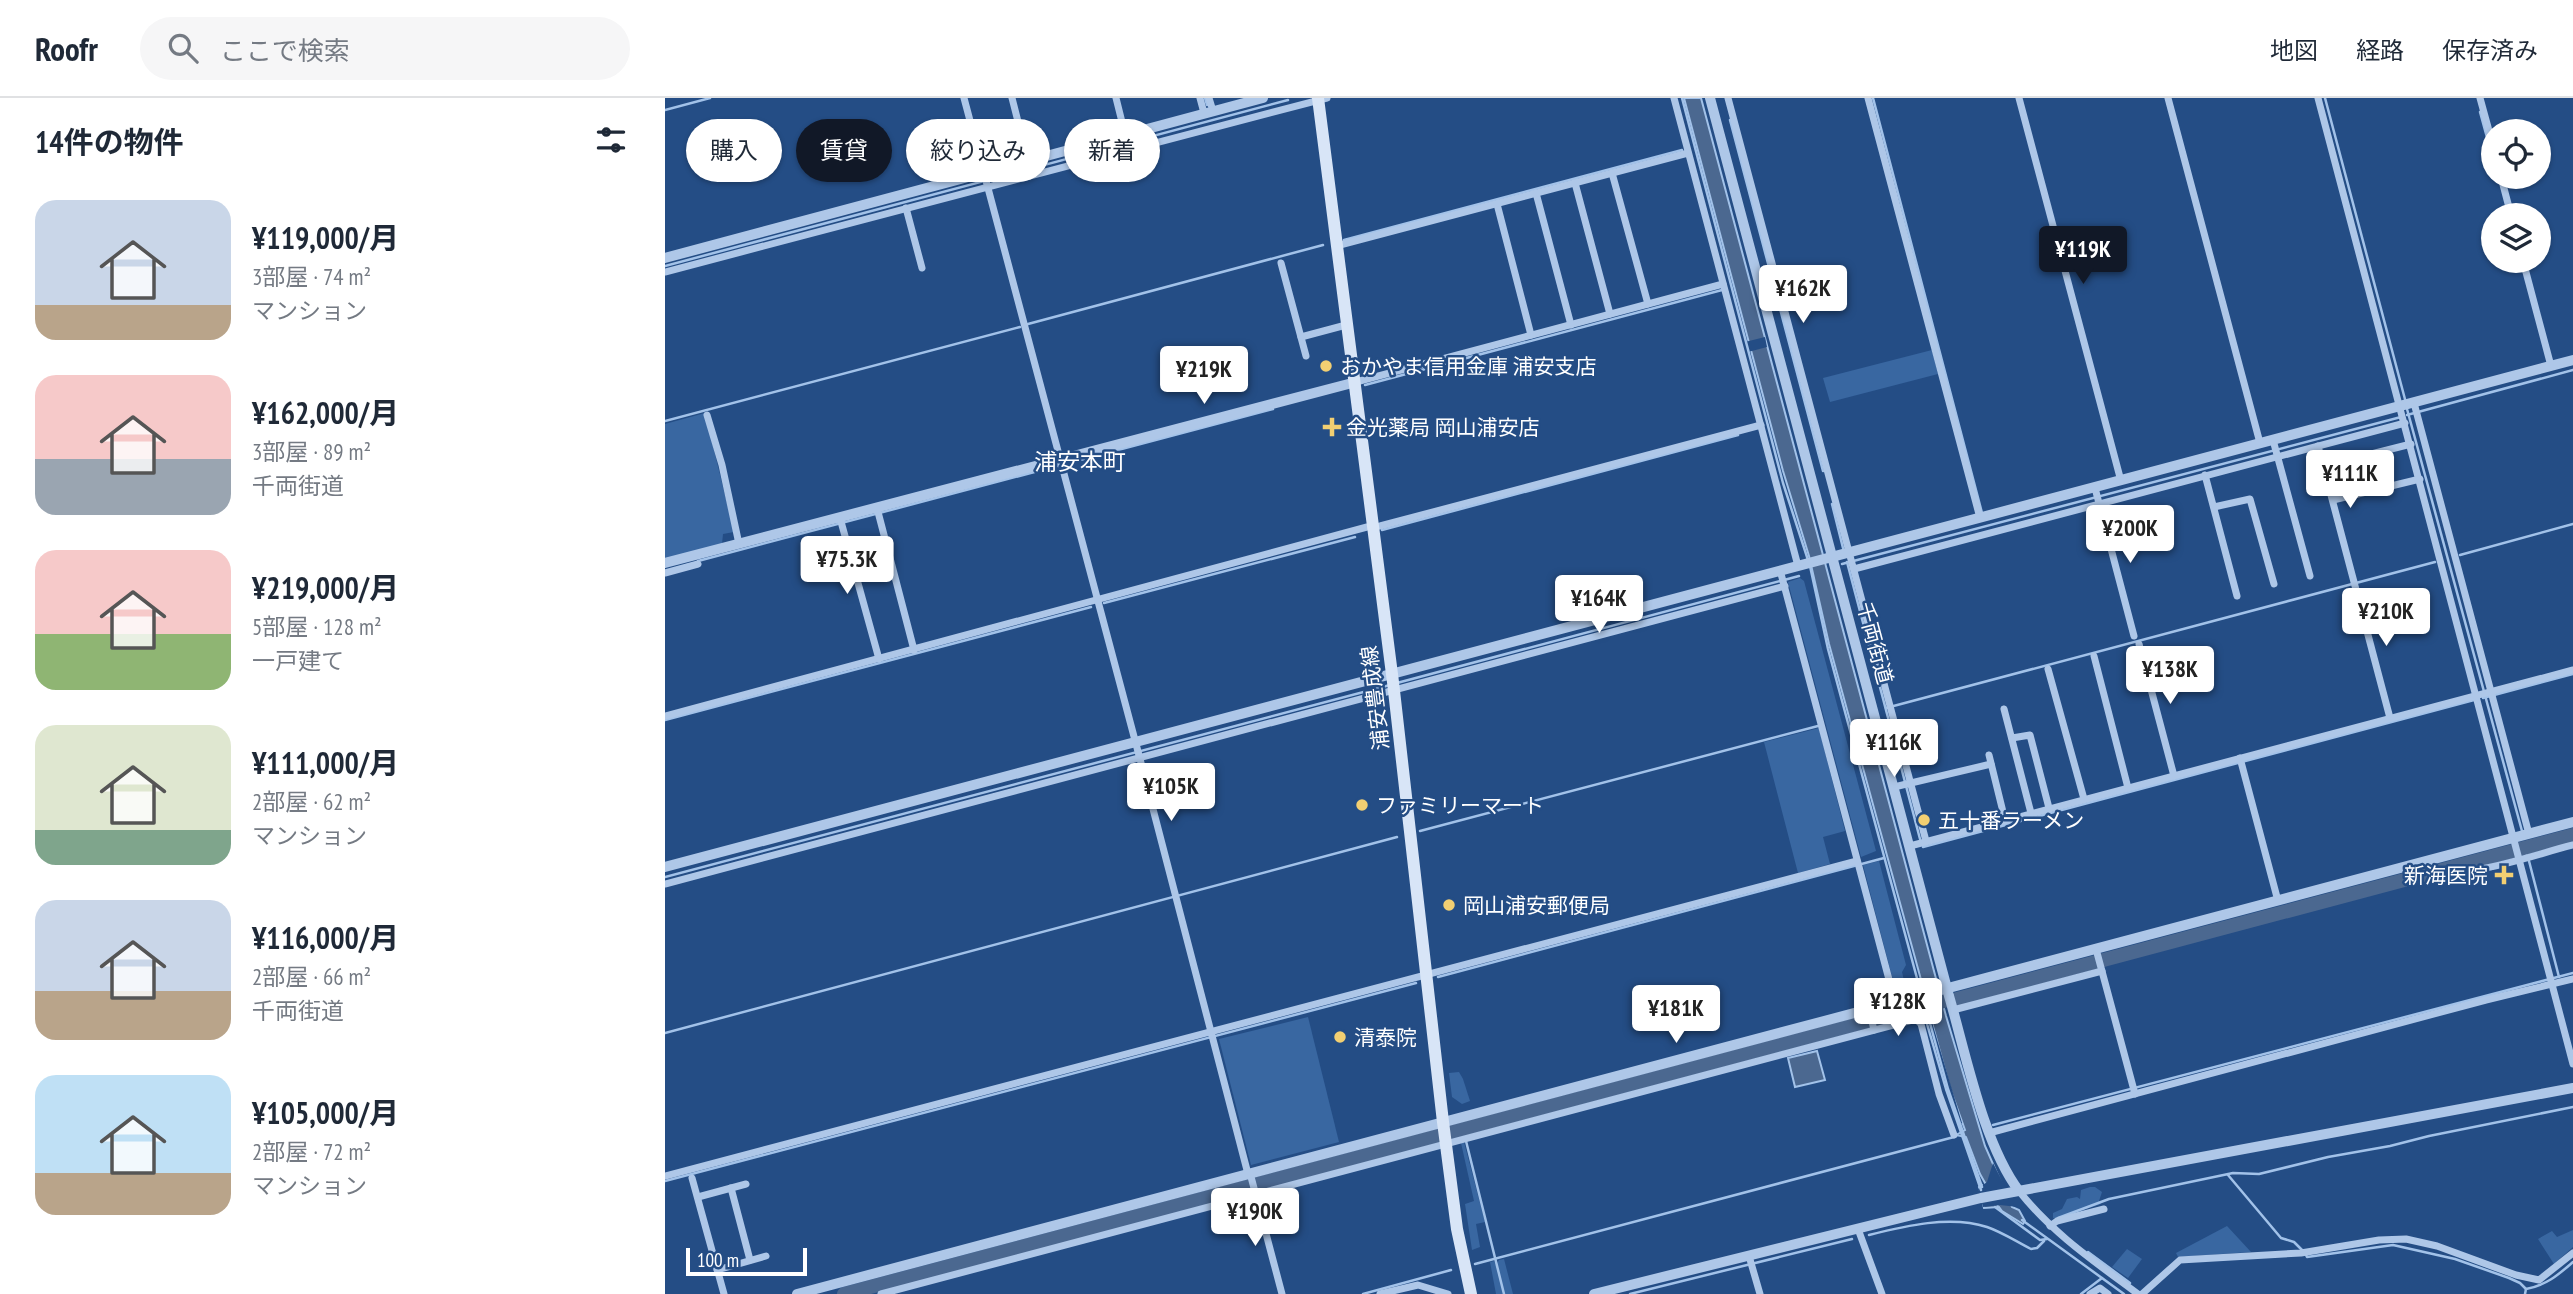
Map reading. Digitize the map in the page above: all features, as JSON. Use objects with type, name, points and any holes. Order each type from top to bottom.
[{"type":"main road","name":"浦安豊成線","points":[[1321,99],[1336,246],[1356,382],[1393,683],[1444,1134],[1457,1229],[1471,1294]]},
{"type":"street","points":[[964,98],[970,119]]},
{"type":"street","points":[[1012,98],[1017,119]]},
{"type":"street","points":[[1116,98],[1121,119]]},
{"type":"street","points":[[1200,98],[1208,112]]},
{"type":"street","points":[[1208,112],[1209,98]]},
{"type":"street","points":[[1160,130],[1183,127],[1208,112],[1246,111],[1263,98]]},
{"type":"street","points":[[1674,98],[1761,425],[1802,565]]},
{"type":"street","name":"千両街道","points":[[1710,98],[1715,117],[1739,162],[1806,418],[1829,558],[1904,785],[1909,846],[1943,989],[1953,1010],[1989,1133],[2014,1192]]},
{"type":"street","points":[[1728,98],[1739,162],[1806,418],[1851,561],[1890,707],[1904,785],[1926,841]]},
{"type":"street","points":[[1868,98],[1980,518]]},
{"type":"street","points":[[2019,98],[2121,481]]},
{"type":"street","points":[[2168,98],[2260,443]]},
{"type":"street","points":[[2318,98],[2487,694],[2515,841],[2573,1062]]},
{"type":"street","points":[[2480,98],[2486,119]]},
{"type":"street","points":[[1050,163],[1246,111],[1321,99]]},
{"type":"street","points":[[1715,117],[1732,113]]},
{"type":"street","points":[[1336,246],[1688,153]]},
{"type":"street","points":[[1612,173],[1648,304]]},
{"type":"street","points":[[665,272],[681,261],[979,182]]},
{"type":"street","points":[[987,182],[1138,751],[1212,1042],[1282,1294]]},
{"type":"street","points":[[1574,183],[1610,314]]},
{"type":"street","points":[[1536,193],[1571,325]]},
{"type":"street","points":[[903,203],[922,268]]},
{"type":"street","points":[[1497,204],[1531,335]]},
{"type":"street","points":[[665,258],[681,261]]},
{"type":"street","points":[[1281,263],[1306,356]]},
{"type":"street","points":[[2526,273],[2551,366]]},
{"type":"street","points":[[665,573],[673,566],[739,544],[878,512],[1060,460],[1723,284]]},
{"type":"street","points":[[1301,337],[1346,325]]},
{"type":"street","points":[[1851,561],[1980,518],[2206,475],[2276,449],[2573,360]]},
{"type":"street","points":[[2408,411],[2410,444],[2529,834]]},
{"type":"street","points":[[665,884],[1138,751],[1783,579],[1802,565],[1829,558],[1851,561],[2097,497],[2121,481],[2260,443],[2276,449],[2318,446],[2408,411]]},
{"type":"street","points":[[707,415],[722,465],[739,544]]},
{"type":"street","points":[[665,716],[1761,425]]},
{"type":"street","points":[[2324,466],[2410,444]]},
{"type":"street","points":[[2318,446],[2390,718]]},
{"type":"street","points":[[2276,449],[2310,576]]},
{"type":"street","points":[[2206,475],[2238,596]]},
{"type":"street","points":[[2333,500],[2420,478]]},
{"type":"street","points":[[2097,497],[2174,776]]},
{"type":"street","points":[[2214,506],[2250,499],[2274,584]]},
{"type":"street","points":[[878,512],[914,650]]},
{"type":"street","points":[[841,521],[879,659]]},
{"type":"street","points":[[673,566],[698,564]]},
{"type":"street","points":[[665,867],[1138,751],[1783,579]]},
{"type":"street","points":[[1783,579],[1895,1002]]},
{"type":"street","points":[[2094,656],[2128,788]]},
{"type":"street","points":[[2048,669],[2084,799]]},
{"type":"street","points":[[1909,846],[2084,799],[2241,761],[2573,670]]},
{"type":"street","points":[[2004,709],[2031,813]]},
{"type":"street","points":[[2012,738],[2030,735],[2049,808]]},
{"type":"street","points":[[1989,755],[2005,820]]},
{"type":"street","points":[[2241,761],[2278,901]]},
{"type":"street","points":[[1904,785],[1991,764]]},
{"type":"street","points":[[1953,1010],[2278,901],[2515,841],[2529,834],[2573,822]]},
{"type":"street","points":[[2481,869],[2573,845]]},
{"type":"street","points":[[665,1176],[1212,1035],[1425,975],[1858,864]]},
{"type":"street","points":[[798,1294],[1250,1176],[1444,1134],[1873,1028],[1943,989],[2099,960]]},
{"type":"street","points":[[2099,960],[2134,1090]]},
{"type":"street","points":[[1989,1133],[2134,1090],[2551,980],[2573,979]]},
{"type":"street","points":[[881,1294],[1255,1192],[1444,1134],[1869,1012],[1895,1002],[1914,1006]]},
{"type":"street","points":[[1914,1006],[1939,1094],[1954,1135]]},
{"type":"street","points":[[1869,1012],[1873,1028]]},
{"type":"street","points":[[1599,1293],[1751,1261],[1858,1229],[1981,1198],[2573,1088]]},
{"type":"street","points":[[692,1178],[724,1294]]},
{"type":"street","points":[[698,1198],[746,1184]]},
{"type":"street","points":[[731,1188],[750,1261]]},
{"type":"street","points":[[2014,1192],[2050,1226],[2111,1276],[2140,1294],[2180,1260],[2303,1252],[2379,1240],[2406,1239],[2437,1246],[2516,1275],[2539,1280],[2573,1253]]},
{"type":"street","points":[[2050,1226],[2057,1221],[2103,1209]]},
{"type":"street","points":[[1858,1229],[1882,1294]]},
{"type":"street","points":[[717,1270],[766,1256]]},
{"type":"street","points":[[1751,1261],[1760,1294]]},
{"type":"street","points":[[2090,1294],[2104,1290],[2111,1276]]},
{"type":"street","points":[[1380,1294],[1418,1285],[1448,1294]]},
{"type":"shaded area","points":[[1684,98],[1701,98],[1946,1016],[1985,1146],[2012,1207],[2019,1210],[2025,1221],[2023,1224],[1999,1207],[1984,1208],[1979,1187],[1982,1185],[1998,1206],[1980,1174],[1966,1137],[1956,1135],[1965,1130],[1931,1019],[1924,1020],[1920,1003],[1923,987]]},
{"type":"shaded area","points":[[1932,350],[1938,374],[1830,402],[1823,378]]},
{"type":"shaded area","points":[[705,413],[734,532],[723,534],[722,544],[665,559],[665,424]]},
{"type":"shaded area","points":[[1800,578],[1804,581],[1876,851],[1861,857],[1788,582]]},
{"type":"shaded area","points":[[1819,728],[1845,831],[1823,837],[1830,864],[1798,873],[1764,742]]},
{"type":"shaded area","points":[[1879,861],[1906,965],[1902,972],[1907,993],[1897,996],[1863,865]]},
{"type":"shaded area","points":[[1308,1017],[1339,1142],[1251,1165],[1219,1039]]},
{"type":"shaded area","points":[[1817,1051],[1825,1080],[1795,1087],[1788,1058]]},
{"type":"shaded area","points":[[1459,1072],[1470,1101],[1462,1104],[1452,1097],[1449,1073]]},
{"type":"shaded area","points":[[1464,1142],[1485,1222],[1476,1224],[1480,1247],[1472,1250],[1465,1204],[1474,1201],[1461,1143]]},
{"type":"shaded area","points":[[2090,1187],[2102,1192],[2099,1201],[2101,1204],[2053,1218],[2053,1213],[2062,1209],[2067,1199],[2080,1199],[2081,1190]]},
{"type":"shaded area","points":[[2227,1226],[2251,1252],[2178,1257],[2176,1253]]},
{"type":"shaded area","points":[[2573,1230],[2573,1247],[2554,1264],[2538,1239],[2552,1231],[2557,1237]]},
{"type":"shaded area","points":[[2127,1249],[2142,1259],[2128,1278],[2112,1267]]},
{"type":"shaded area","points":[[1504,1259],[1513,1294],[1496,1294],[1490,1262],[1494,1261],[1496,1265],[1499,1260]]},
{"type":"pier","points":[[1765,337],[1767,347],[1748,352],[1745,342]]},
{"type":"pier","points":[[1931,1019],[1962,1123],[1959,1123],[1929,1022],[1925,1023],[1924,1020]]},
{"type":"pier","points":[[1993,1163],[2018,1207],[1983,1207],[1978,1189],[1987,1182]]},
{"type":"waterway","points":[[665,110],[710,98]]},
{"type":"waterway","points":[[1205,98],[1207,105]]},
{"type":"waterway","points":[[1682,98],[1783,483],[1808,560]]},
{"type":"waterway","points":[[1873,98],[1982,513]]},
{"type":"waterway","points":[[2325,98],[2406,403]]},
{"type":"waterway","points":[[665,266],[1288,100]]},
{"type":"waterway","points":[[2480,112],[2482,119]]},
{"type":"waterway","points":[[1730,120],[1823,471]]},
{"type":"waterway","points":[[1344,240],[1682,150]]},
{"type":"waterway","points":[[1028,324],[1323,245]]},
{"type":"waterway","points":[[1365,385],[1722,290]]},
{"type":"waterway","points":[[665,421],[1020,327]]},
{"type":"waterway","points":[[2407,415],[2573,370]]},
{"type":"waterway","points":[[1065,464],[1273,409]]},
{"type":"waterway","points":[[2407,409],[2522,831]]},
{"type":"waterway","points":[[1842,564],[2401,417]]},
{"type":"waterway","points":[[1382,530],[1738,435]]},
{"type":"waterway","points":[[698,561],[1057,466]]},
{"type":"waterway","points":[[1832,504],[1843,548]]},
{"type":"waterway","points":[[2460,555],[2573,524]]},
{"type":"waterway","points":[[1104,603],[1355,537]]},
{"type":"waterway","points":[[1847,562],[1920,839]]},
{"type":"waterway","points":[[1886,708],[2435,562]]},
{"type":"waterway","points":[[1810,566],[1828,649],[1921,993]]},
{"type":"waterway","points":[[1397,683],[1799,576]]},
{"type":"waterway","points":[[665,720],[1091,607]]},
{"type":"waterway","points":[[2483,698],[2573,674]]},
{"type":"waterway","points":[[665,877],[1390,685]]},
{"type":"waterway","points":[[1923,845],[2474,700]]},
{"type":"waterway","points":[[1420,831],[1818,726]]},
{"type":"waterway","points":[[1957,999],[2573,835]]},
{"type":"waterway","points":[[665,1033],[1397,837]]},
{"type":"waterway","points":[[2526,843],[2527,847]]},
{"type":"waterway","points":[[2525,847],[2526,854]]},
{"type":"waterway","points":[[1438,977],[1884,858]]},
{"type":"waterway","points":[[2529,861],[2559,977]]},
{"type":"waterway","points":[[1993,1125],[2573,973]]},
{"type":"waterway","points":[[665,1181],[1416,983]]},
{"type":"waterway","points":[[844,1294],[1944,1001]]},
{"type":"waterway","points":[[1928,1016],[1948,1089],[1982,1187]]},
{"type":"waterway","points":[[1925,1017],[1946,1089],[1981,1190]]},
{"type":"waterway","points":[[2058,1218],[2109,1199],[2233,1173],[2259,1174],[2328,1157],[2573,1107]]},
{"type":"waterway","points":[[1475,1264],[1954,1137]]},
{"type":"waterway","points":[[1466,1141],[1504,1294]]},
{"type":"waterway","points":[[2228,1175],[2281,1238],[2294,1242],[2302,1250]]},
{"type":"waterway","points":[[1995,1207],[2040,1240],[2047,1239]]},
{"type":"waterway","points":[[2022,1220],[2124,1294]]},
{"type":"waterway","points":[[1869,1235],[1912,1225],[1958,1222],[1987,1227],[2031,1249],[2037,1248],[2044,1241]]},
{"type":"waterway","points":[[1630,1294],[1852,1239]]},
{"type":"waterway","points":[[2306,1255],[2307,1257],[2393,1245],[2455,1259],[2509,1278],[2526,1289]]},
{"type":"waterway","points":[[2088,1252],[2130,1283]]},
{"type":"waterway","points":[[2525,1294],[2526,1289],[2546,1282],[2573,1262]]},
{"type":"waterway","points":[[1363,1294],[1451,1270]]},
{"type":"waterway","points":[[2081,1294],[2102,1278]]},
{"type":"place","name":"おかやま信用金庫 浦安支店","points":[[1326,366]]},
{"type":"place","name":"金光薬局 岡山浦安店","points":[[1332,427]]},
{"type":"place","name":"ファミリーマート","points":[[1362,805]]},
{"type":"place","name":"五十番ラーメン","points":[[1924,820]]},
{"type":"place","name":"新海医院","points":[[2504,875]]},
{"type":"place","name":"岡山浦安郵便局","points":[[1449,905]]},
{"type":"place","name":"清泰院","points":[[1340,1037]]},
{"type":"district","name":"浦安本町","points":[[1080,461]]}]
